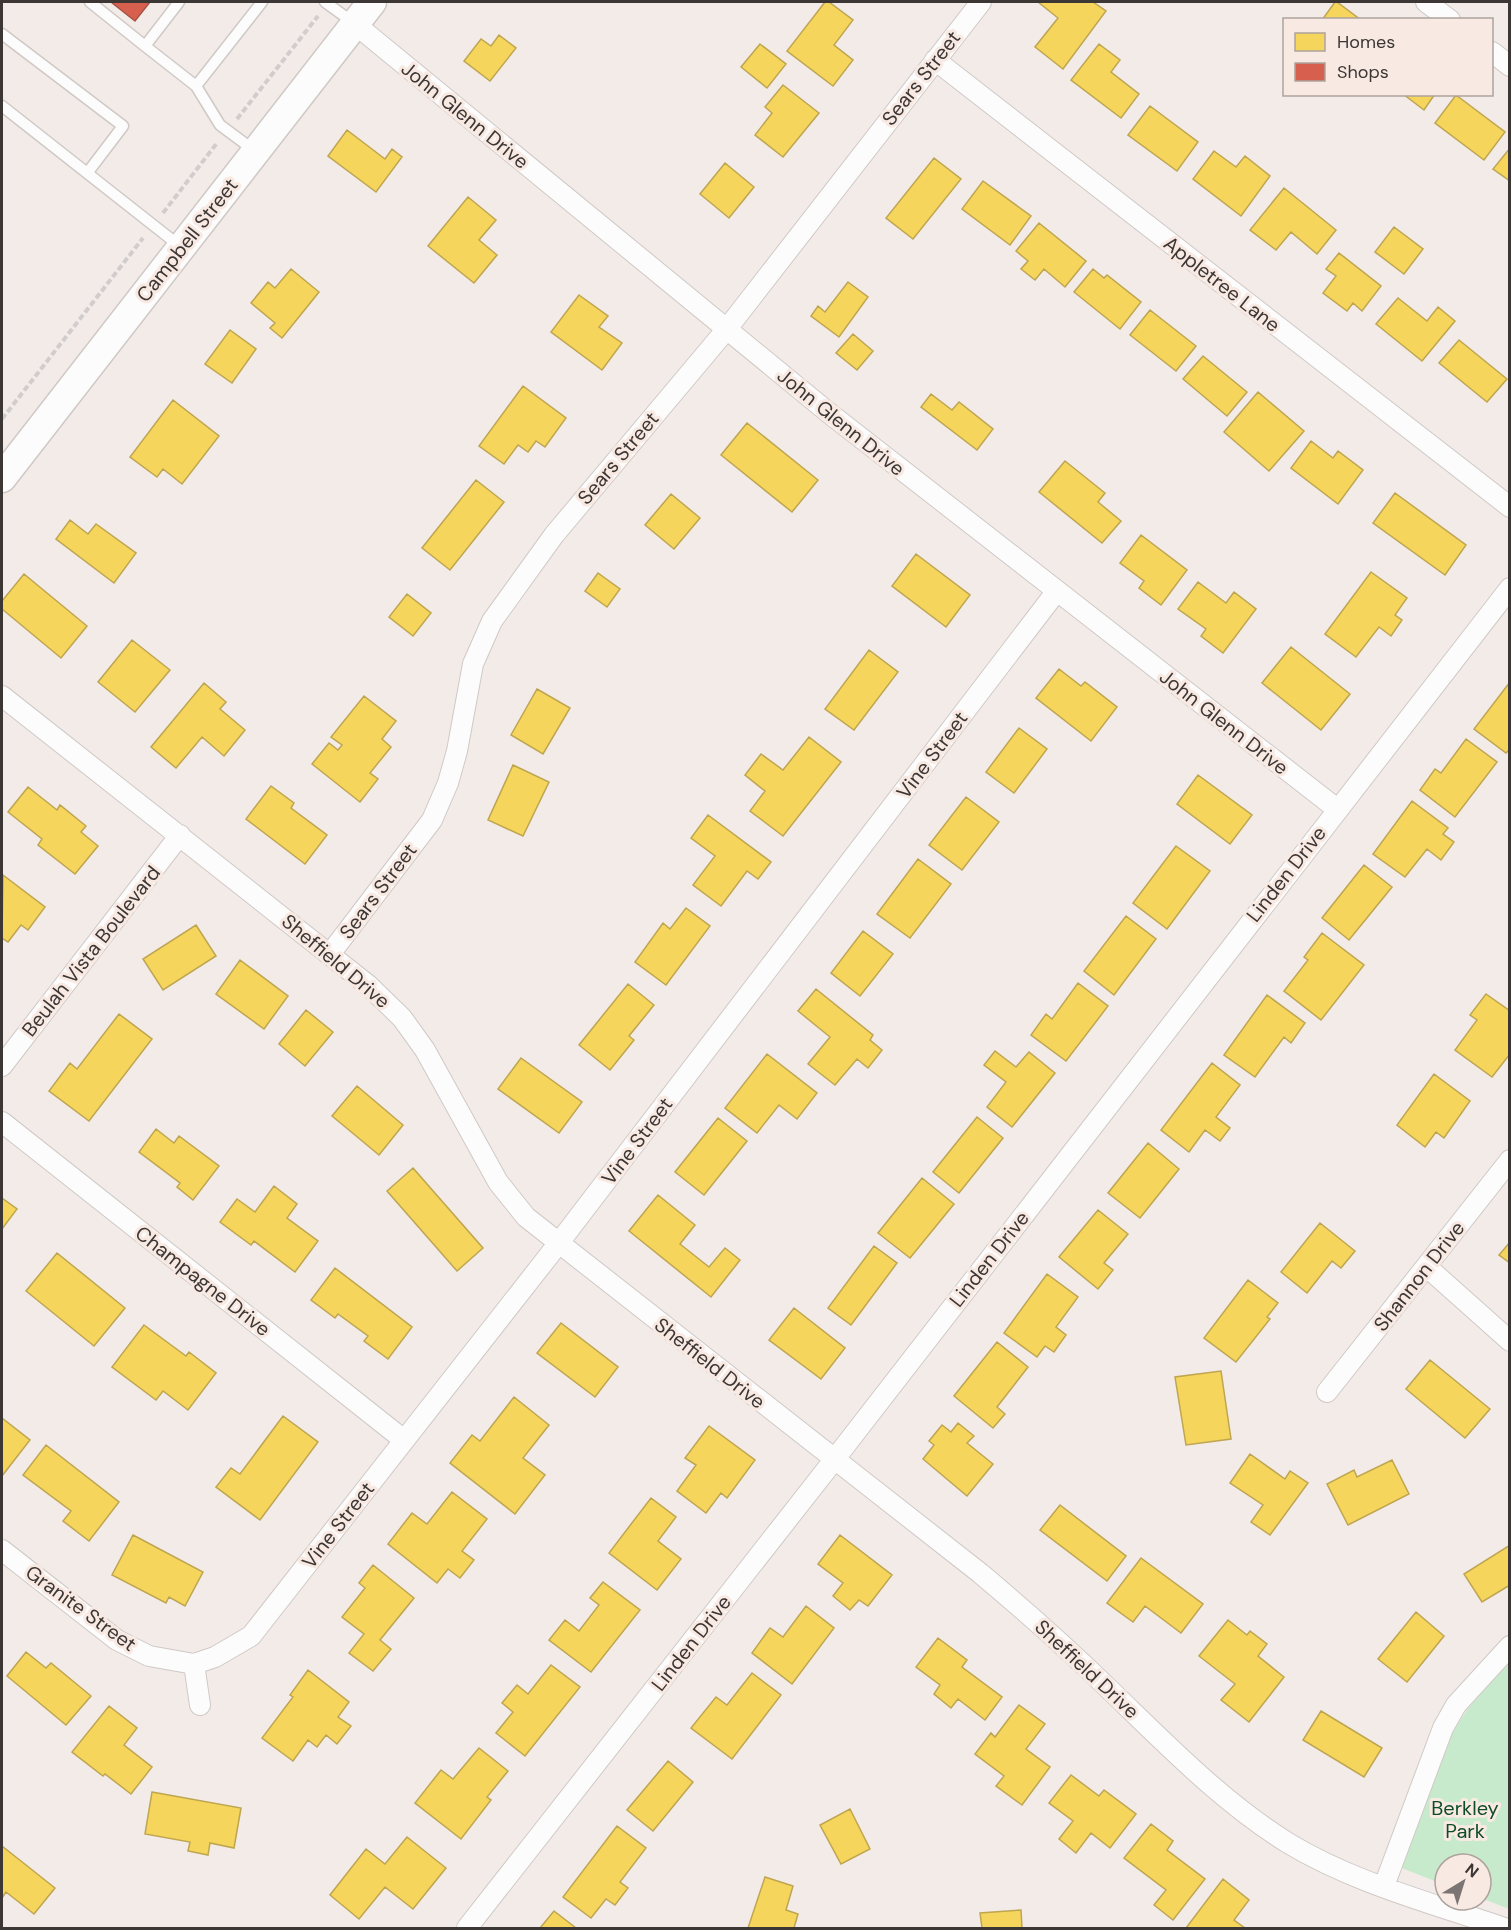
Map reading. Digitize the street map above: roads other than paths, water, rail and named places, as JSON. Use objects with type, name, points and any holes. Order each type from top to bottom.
[{"type":"main road","name":"Campbell Street","points":[[4,469],[181,248],[372,2]]},
{"type":"street","name":"Sears Street","points":[[330,954],[432,820],[448,783],[457,751],[473,664],[492,621],[554,535],[726,330],[981,2]]},
{"type":"street","points":[[1426,2],[1446,18]]},
{"type":"street","name":"John Glenn Drive","points":[[355,24],[726,330],[1056,592],[1337,809]]},
{"type":"street","points":[[1493,54],[1509,66]]},
{"type":"street","name":"Appletree Lane","points":[[935,60],[1509,507]]},
{"type":"street","name":"Linden Drive","points":[[467,1929],[834,1460],[1509,588]]},
{"type":"street","name":"Vine Street","points":[[194,1664],[215,1657],[250,1636],[558,1244],[1056,592]]},
{"type":"street","name":"Sheffield Drive","points":[[2,696],[330,954],[368,985],[402,1018],[425,1050],[498,1182],[526,1217],[980,1573],[1050,1632],[1163,1742],[1245,1812],[1288,1843],[1335,1868],[1504,1929]]},
{"type":"street","name":"Beulah Vista Boulevard","points":[[2,1066],[180,835]]},
{"type":"street","name":"Champagne Drive","points":[[2,1122],[404,1440]]},
{"type":"street","name":"Shannon Drive","points":[[1327,1392],[1509,1160]]},
{"type":"street","points":[[1427,1267],[1509,1341]]},
{"type":"street","name":"Granite Street","points":[[2,1550],[117,1640],[149,1656],[194,1664]]},
{"type":"street","points":[[1384,1886],[1443,1728],[1456,1705],[1509,1646]]},
{"type":"street","points":[[194,1664],[200,1705]]},
{"type":"lane","points":[[90,2],[196,86],[220,125],[255,152]]},
{"type":"lane","points":[[145,46],[179,2]]},
{"type":"lane","points":[[196,86],[262,2]]},
{"type":"lane","points":[[325,2],[355,24]]},
{"type":"lane","points":[[2,34],[123,126],[88,172]]},
{"type":"lane","points":[[2,106],[181,248]]},
{"type":"park label","name":"Berkley Park","points":[[1465,1820]]}]
